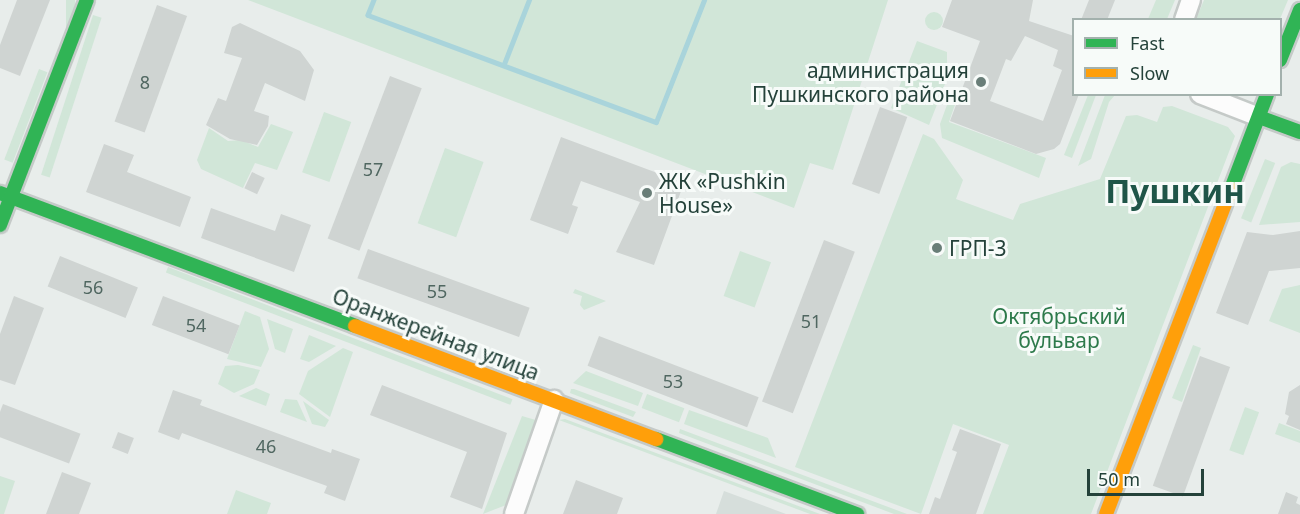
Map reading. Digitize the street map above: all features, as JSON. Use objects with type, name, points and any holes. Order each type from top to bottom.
[{"type":"street","points":[[0,225],[5,195],[87,0]]},
{"type":"street","points":[[1185,18],[1191,0]]},
{"type":"street","points":[[1282,57],[1300,10]]},
{"type":"street","points":[[1205,96],[1300,132]]},
{"type":"street","points":[[1106,514],[1266,96]]},
{"type":"street","name":"Оранжерейная улица","points":[[5,195],[857,514]]},
{"type":"street","points":[[514,514],[554,400]]},
{"type":"shaded area","points":[[724,491],[786,514],[716,514]]},
{"type":"green space","points":[[66,0],[75,0],[75,39],[66,39]]},
{"type":"green space","points":[[248,0],[888,0],[833,170],[810,163],[794,208]]},
{"type":"green space","points":[[1156,0],[1175,0],[1167,18],[1148,18]]},
{"type":"green space","points":[[1204,0],[1288,0],[1280,18],[1196,18]]},
{"type":"green space","points":[[930,12],[938,12],[943,17],[941,28],[930,30],[925,25],[925,17]]},
{"type":"green space","points":[[93,15],[102,18],[50,178],[41,175]]},
{"type":"green space","points":[[917,41],[947,52],[947,64],[952,66],[929,125],[891,108]]},
{"type":"green space","points":[[39,69],[47,72],[13,163],[4,160]]},
{"type":"green space","points":[[951,94],[958,96],[949,122],[1046,158],[1039,178],[942,138],[940,124]]},
{"type":"green space","points":[[1088,96],[1096,96],[1072,158],[1064,155]]},
{"type":"green space","points":[[1105,96],[1114,96],[1109,102],[1091,159],[1078,166]]},
{"type":"green space","name":"Октябрьский бульвар","points":[[1172,106],[1228,127],[1235,136],[1091,514],[983,514],[1009,445],[953,424],[921,514],[795,467],[923,134],[934,139],[963,180],[956,199],[1013,220],[1020,204],[1100,179],[1126,116],[1137,115],[1157,122],[1163,107]]},
{"type":"green space","points":[[324,112],[351,122],[329,182],[302,172]]},
{"type":"green space","points":[[271,124],[293,132],[277,170],[255,163],[243,188],[201,169],[197,160],[209,128],[228,141],[241,140],[258,147]]},
{"type":"green space","points":[[445,148],[484,162],[456,237],[418,223]]},
{"type":"green space","points":[[1265,159],[1275,163],[1251,222],[1241,218]]},
{"type":"green space","points":[[1291,162],[1300,164],[1300,222],[1259,225],[1281,167]]},
{"type":"green space","points":[[740,251],[771,262],[755,307],[724,296]]},
{"type":"green space","points":[[168,267],[512,399],[510,405],[166,273]]},
{"type":"green space","points":[[1300,285],[1300,333],[1269,321],[1282,289]]},
{"type":"green space","points":[[575,289],[606,301],[584,310],[580,305],[582,296],[573,293]]},
{"type":"green space","points":[[245,311],[260,317],[269,349],[261,367],[227,359]]},
{"type":"green space","points":[[267,319],[293,329],[285,353],[275,349]]},
{"type":"green space","points":[[309,335],[336,346],[309,362],[300,359]]},
{"type":"green space","points":[[1193,345],[1201,348],[1182,402],[1172,398]]},
{"type":"green space","points":[[343,348],[353,352],[330,417],[299,394],[308,371]]},
{"type":"green space","points":[[238,365],[260,370],[254,384],[234,393],[218,384],[225,366]]},
{"type":"green space","points":[[586,371],[643,393],[638,406],[573,383]]},
{"type":"green space","points":[[256,388],[270,394],[266,406],[239,396]]},
{"type":"green space","points":[[571,389],[636,412],[633,417],[570,393]]},
{"type":"green space","points":[[647,394],[684,408],[679,422],[642,408]]},
{"type":"green space","points":[[285,399],[297,400],[307,422],[280,412]]},
{"type":"green space","points":[[303,401],[329,420],[325,427],[312,424]]},
{"type":"green space","points":[[1245,407],[1259,412],[1243,455],[1229,450]]},
{"type":"green space","points":[[689,410],[768,438],[776,458],[684,424]]},
{"type":"green space","points":[[522,416],[539,421],[511,503],[483,514]]},
{"type":"green space","points":[[565,419],[820,514],[810,514],[559,420]]},
{"type":"green space","points":[[1279,423],[1300,431],[1300,443],[1275,434]]},
{"type":"green space","points":[[680,429],[907,514],[894,514],[679,433]]},
{"type":"green space","points":[[0,476],[15,481],[4,514],[0,514]]},
{"type":"green space","points":[[236,490],[271,503],[267,514],[227,514]]},
{"type":"building","points":[[17,0],[50,0],[20,76],[0,68],[0,45]]},
{"type":"building","name":"администрация Пушкинского района","points":[[952,0],[1033,0],[1029,21],[1072,35],[1072,96],[1078,96],[1060,144],[1054,149],[1036,154],[950,121],[980,41],[942,27]],"holes":[[[1025,36],[1058,50],[1053,66],[1062,70],[1043,121],[990,101],[1006,59],[1011,61]]]},
{"type":"building","points":[[1089,0],[1115,0],[1108,18],[1082,18]]},
{"type":"building","points":[[157,5],[187,16],[145,132],[115,122]]},
{"type":"building","points":[[240,23],[300,51],[314,70],[305,101],[265,83],[254,111],[269,116],[268,126],[257,145],[230,139],[206,125],[218,98],[226,101],[242,58],[224,53],[232,27]]},
{"type":"building","points":[[390,76],[422,88],[359,251],[328,238]]},
{"type":"building","points":[[880,107],[907,117],[879,194],[852,184]]},
{"type":"building","name":"ЖК «Pushkin House»","points":[[561,137],[684,183],[654,265],[616,252],[640,202],[581,181],[572,205],[578,207],[568,234],[530,220]]},
{"type":"building","points":[[104,144],[134,155],[127,172],[191,197],[180,227],[86,192]]},
{"type":"building","points":[[252,172],[265,178],[257,194],[244,188]]},
{"type":"building","points":[[211,208],[275,231],[281,214],[311,225],[294,272],[201,238]]},
{"type":"building","points":[[1300,231],[1300,268],[1269,271],[1248,325],[1216,313],[1247,232],[1273,235]]},
{"type":"building","points":[[824,240],[855,252],[793,413],[762,402]]},
{"type":"building","name":"ГРП-3","points":[[933,240],[945,243],[941,256],[930,254]]},
{"type":"building","points":[[368,249],[530,308],[519,337],[357,278]]},
{"type":"building","points":[[60,256],[138,287],[126,318],[48,287]]},
{"type":"building","points":[[14,296],[44,308],[15,385],[0,380],[0,334]]},
{"type":"building","points":[[163,296],[240,325],[228,354],[152,325]]},
{"type":"building","points":[[599,336],[759,397],[747,427],[588,366]]},
{"type":"building","points":[[1200,356],[1230,367],[1183,497],[1153,486]]},
{"type":"building","points":[[382,385],[507,433],[482,509],[450,497],[467,452],[370,415]]},
{"type":"building","points":[[1300,385],[1300,430],[1286,424],[1289,416],[1285,414],[1289,392]]},
{"type":"building","points":[[173,390],[202,400],[200,405],[331,453],[332,449],[360,459],[345,501],[324,493],[327,486],[182,433],[179,440],[158,432]]},
{"type":"building","points":[[3,404],[80,434],[69,464],[0,437],[0,412]]},
{"type":"building","points":[[960,429],[1001,444],[976,514],[929,514],[935,497],[940,499],[957,452],[952,450]]},
{"type":"building","points":[[118,432],[134,438],[128,454],[112,448]]},
{"type":"building","points":[[62,472],[91,483],[79,514],[46,514]]},
{"type":"building","points":[[576,480],[623,498],[617,514],[563,514]]},
{"type":"building","points":[[1286,492],[1298,497],[1296,503],[1300,505],[1300,514],[1278,514]]},
{"type":"waterway","points":[[374,0],[368,15],[656,122],[704,0]]},
{"type":"waterway","points":[[504,64],[529,0]]},
{"type":"traffic: fast","points":[[0,225],[87,0]]},
{"type":"traffic: fast","points":[[1282,55],[1300,10]]},
{"type":"traffic: fast","points":[[1231,189],[1266,96]]},
{"type":"traffic: fast","points":[[1259,117],[1300,132]]},
{"type":"traffic: fast","points":[[0,193],[355,326]]},
{"type":"traffic: fast","points":[[656,439],[857,514]]},
{"type":"traffic: slow","points":[[1106,514],[1231,189]]},
{"type":"traffic: slow","points":[[355,326],[656,439]]},
{"type":"place","name":"администрация Пушкинского района","points":[[981,82]]},
{"type":"place","name":"ЖК «Pushkin House»","points":[[647,193]]},
{"type":"place","name":"ГРП-3","points":[[937,248]]},
{"type":"district","name":"Пушкин","points":[[1175,191]]}]
